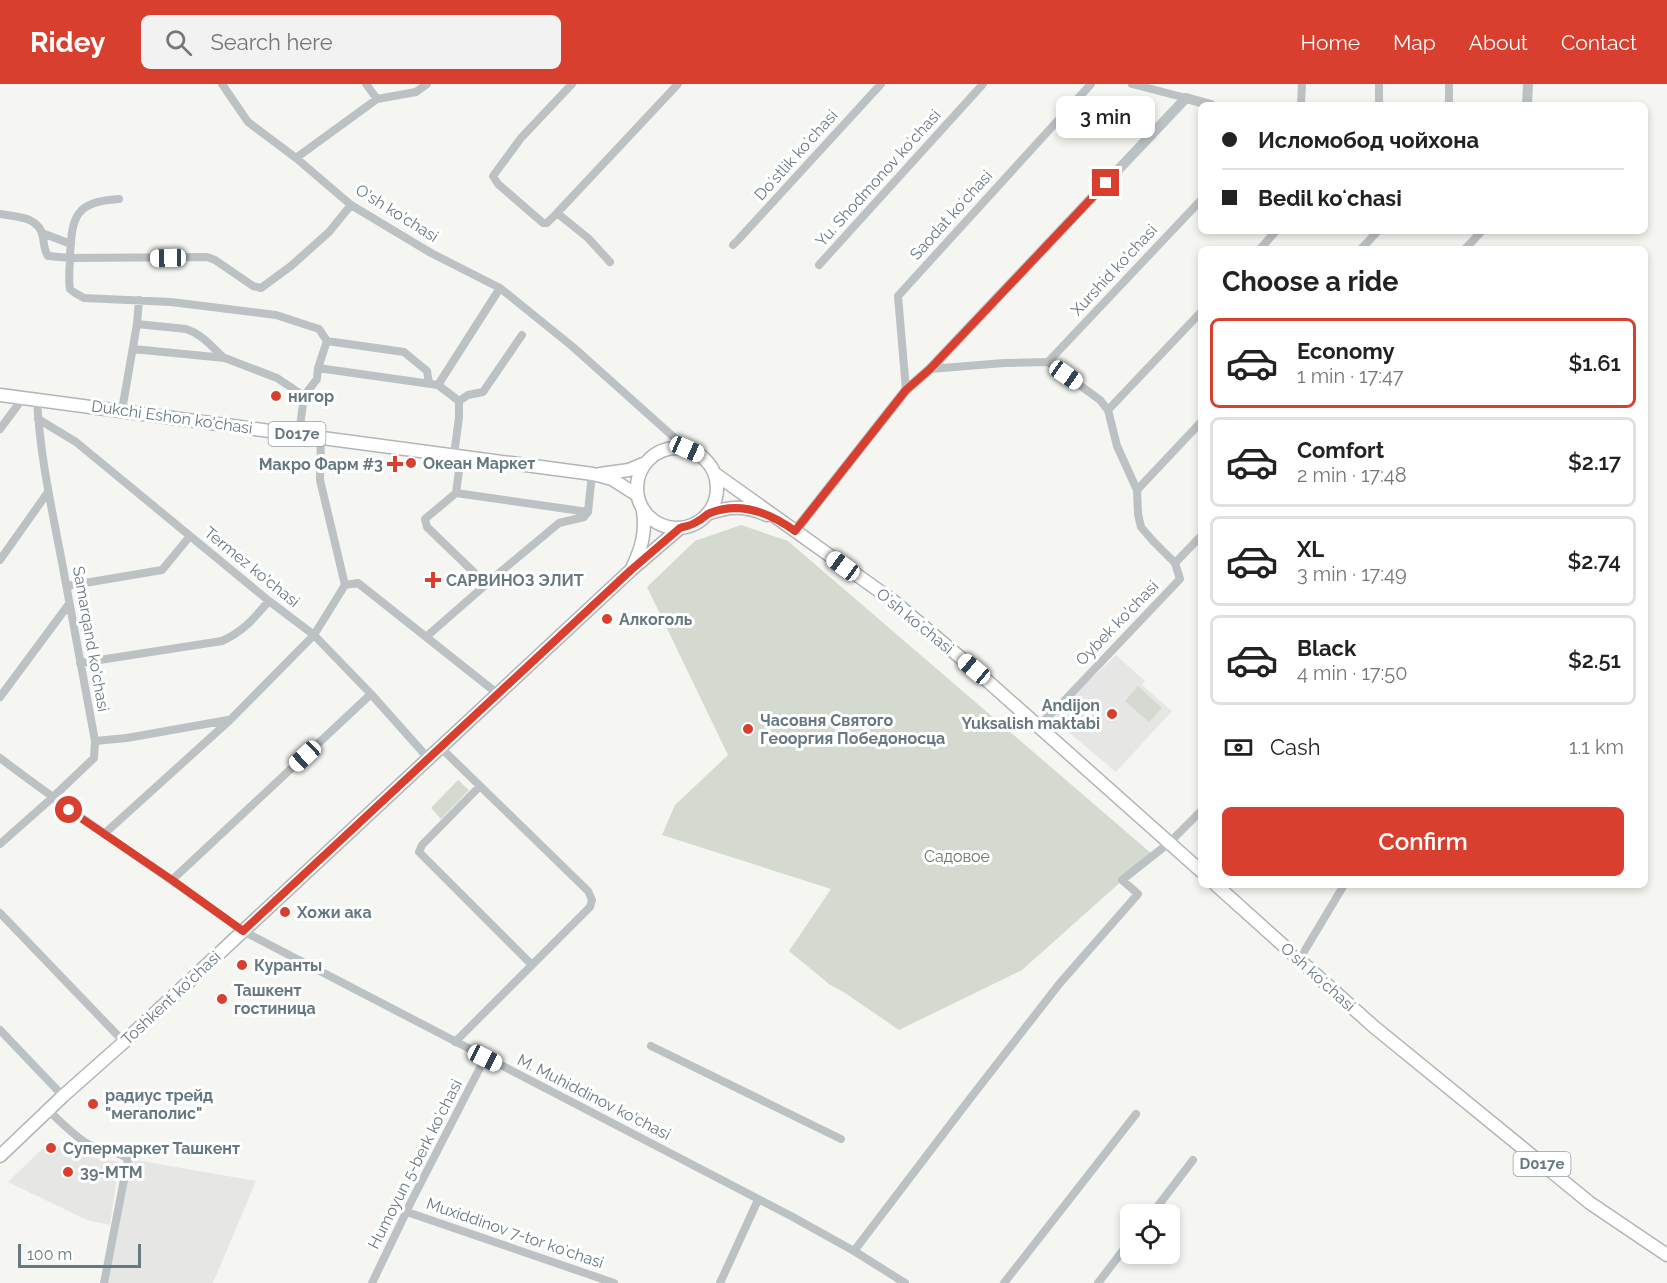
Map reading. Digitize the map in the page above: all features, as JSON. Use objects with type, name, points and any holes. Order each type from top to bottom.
[{"type":"main road","name":"Dukchi Eshon ko'chasi","points":[[0,395],[593,474]]},
{"type":"main road","name":"D017e","points":[[593,474],[617,472],[643,464],[663,450],[675,447],[687,449]]},
{"type":"main road","points":[[643,510],[659,524],[680,528],[690,526],[707,514],[717,495],[714,473],[708,462],[699,454],[687,449]]},
{"type":"main road","points":[[631,570],[644,537],[643,510],[637,495],[636,484],[643,464]]},
{"type":"main road","points":[[714,473],[782,521]]},
{"type":"main road","name":"D017e","points":[[593,474],[612,479],[637,495]]},
{"type":"main road","points":[[707,514],[737,507],[754,510],[782,521]]},
{"type":"main road","name":"Oʻsh koʻchasi","points":[[782,521],[892,600],[974,669],[1198,868]]},
{"type":"main road","name":"Toshkent ko'chasi","points":[[0,1156],[631,570],[680,528]]},
{"type":"main road","name":"Oʻsh koʻchasi","points":[[1219,888],[1373,1026],[1590,1203],[1667,1255]]},
{"type":"street","name":"O'sh ko'chasi","points":[[222,84],[248,122],[296,158],[351,205],[431,253],[500,288],[573,347],[687,449]]},
{"type":"street","points":[[366,84],[377,99]]},
{"type":"street","points":[[296,158],[377,99],[416,92],[427,84]]},
{"type":"street","points":[[572,84],[521,138],[493,176],[498,184],[543,223],[547,223],[557,213],[678,84]]},
{"type":"street","name":"Doʻstlik koʻchasi","points":[[733,245],[881,84]]},
{"type":"street","name":"Yu. Shodmonov koʻchasi","points":[[819,265],[983,84]]},
{"type":"street","name":"Saodat koʻchasi","points":[[906,390],[898,296],[1091,84]]},
{"type":"street","points":[[1132,84],[1200,102]]},
{"type":"street","points":[[1301,102],[1302,84]]},
{"type":"street","points":[[1379,84],[1379,102]]},
{"type":"street","points":[[1449,84],[1449,102]]},
{"type":"street","points":[[1527,102],[1528,84]]},
{"type":"street","points":[[795,531],[906,390],[930,369],[1186,98]]},
{"type":"street","points":[[119,199],[101,200],[83,209],[75,218],[69,285],[75,293],[84,298],[171,302],[276,315],[319,329],[327,341],[404,352],[427,371],[433,384]]},
{"type":"street","name":"Xurshid ko'chasi","points":[[1048,362],[1198,203]]},
{"type":"street","points":[[0,214],[23,218],[38,225],[47,255],[70,258],[207,257],[253,286],[261,288],[291,266],[328,232],[351,205]]},
{"type":"street","points":[[557,213],[588,238],[610,262]]},
{"type":"street","points":[[42,233],[71,244]]},
{"type":"street","points":[[1263,246],[1273,234]]},
{"type":"street","points":[[1364,246],[1375,234]]},
{"type":"street","points":[[1469,246],[1479,234]]},
{"type":"street","points":[[433,384],[500,288]]},
{"type":"street","points":[[122,411],[139,300]]},
{"type":"street","points":[[1108,410],[1198,315]]},
{"type":"street","points":[[137,324],[193,331],[225,358]]},
{"type":"street","points":[[459,401],[468,395],[483,392],[522,335]]},
{"type":"street","points":[[299,434],[303,396],[317,379],[318,368],[327,341]]},
{"type":"street","points":[[133,349],[225,358],[277,378],[303,396]]},
{"type":"street","points":[[930,369],[1048,362],[1100,400],[1108,410],[1117,446],[1137,490],[1141,527],[1152,541],[1175,563],[1198,539]]},
{"type":"street","points":[[318,368],[433,384],[459,401]]},
{"type":"street","points":[[0,429],[23,398]]},
{"type":"street","name":"Samarqand ko‘chasi","points":[[37,399],[48,492],[95,741]]},
{"type":"street","points":[[459,401],[456,493],[425,519],[427,527],[486,585]]},
{"type":"street","name":"Termez ko'chasi","points":[[38,419],[76,442],[269,601],[314,635],[428,758]]},
{"type":"street","points":[[1137,490],[1198,425]]},
{"type":"street","points":[[104,834],[230,720],[314,635],[345,585],[320,480],[321,437]]},
{"type":"street","points":[[426,637],[559,523],[584,517],[588,512],[593,474]]},
{"type":"street","points":[[0,560],[48,492]]},
{"type":"street","points":[[456,493],[588,512]]},
{"type":"street","points":[[67,586],[162,570],[190,536]]},
{"type":"street","name":"Oybek ko'chasi","points":[[1038,726],[1180,579],[1175,563]]},
{"type":"street","points":[[345,585],[358,583],[498,694]]},
{"type":"street","points":[[80,663],[222,641],[236,635],[269,601]]},
{"type":"street","points":[[0,697],[69,604]]},
{"type":"street","points":[[172,880],[371,694]]},
{"type":"street","points":[[0,844],[93,758],[95,741],[127,738],[230,720]]},
{"type":"street","points":[[440,747],[588,891],[592,903],[454,1042]]},
{"type":"street","name":"M. Muhiddinov ko'chasi","points":[[0,758],[52,798],[243,931],[854,1251],[905,1283]]},
{"type":"street","points":[[480,786],[422,845],[418,852],[532,965]]},
{"type":"street","points":[[854,1251],[1060,983],[1138,894],[1122,880],[1169,843],[1198,814]]},
{"type":"street","points":[[1299,960],[1342,888]]},
{"type":"street","points":[[0,914],[124,1042]]},
{"type":"street","points":[[0,1030],[63,1096]]},
{"type":"street","points":[[651,1046],[841,1139]]},
{"type":"street","name":"Humoyun 5-berk koʻchasi","points":[[372,1283],[485,1058]]},
{"type":"street","points":[[48,1110],[86,1143],[128,1159],[104,1283]]},
{"type":"street","points":[[1004,1283],[1136,1114]]},
{"type":"street","points":[[1159,1204],[1193,1160]]},
{"type":"street","points":[[720,1283],[758,1200]]},
{"type":"street","name":"Muxiddinov 7-tor koʻchasi","points":[[407,1212],[614,1283]]},
{"type":"street","points":[[1098,1283],[1120,1254]]},
{"type":"shaded area","name":"Andijon Yuksalish maktabi","points":[[1116,655],[1145,681],[1142,685],[1172,711],[1116,772],[1051,717]]},
{"type":"shaded area","name":"39-MTM","points":[[51,1140],[67,1155],[76,1149],[83,1156],[119,1162],[110,1225],[87,1220],[8,1182]]},
{"type":"shaded area","points":[[130,1159],[256,1181],[213,1283],[107,1283]]},
{"type":"green space","name":"Садовое","points":[[741,525],[788,541],[1152,854],[1022,970],[899,1030],[829,984],[789,951],[831,889],[662,835],[675,805],[728,755],[647,587],[695,541]]},
{"type":"green space","points":[[1138,686],[1162,708],[1149,722],[1125,701]]},
{"type":"green space","points":[[458,780],[469,790],[441,819],[431,808]]},
{"type":"place","name":"нигор","points":[[276,396]]},
{"type":"place","name":"Океан Маркет","points":[[411,463]]},
{"type":"place","name":"Макро Фарм #3","points":[[395,464]]},
{"type":"place","name":"САРВИНОЗ ЭЛИТ","points":[[433,580]]},
{"type":"place","name":"Алкоголь","points":[[607,619]]},
{"type":"place","name":"Andijon Yuksalish maktabi","points":[[1112,714]]},
{"type":"place","name":"Часовня Святого Геооргия Победоносца","points":[[748,729]]},
{"type":"place","name":"Хожи ака","points":[[285,912]]},
{"type":"place","name":"Куранты","points":[[242,965]]},
{"type":"place","name":"Ташкент гостиница","points":[[222,999]]},
{"type":"place","name":"радиус трейд \"мегаполис\"","points":[[93,1104]]},
{"type":"place","name":"Супермаркет Ташкент","points":[[51,1148]]},
{"type":"place","name":"39-MTM","points":[[68,1172]]},
{"type":"route","points":[[69,810],[243,931],[631,570],[680,528],[690,526],[707,514],[737,507],[754,510],[782,521],[795,531],[906,390],[930,369],[1106,183]]}]
